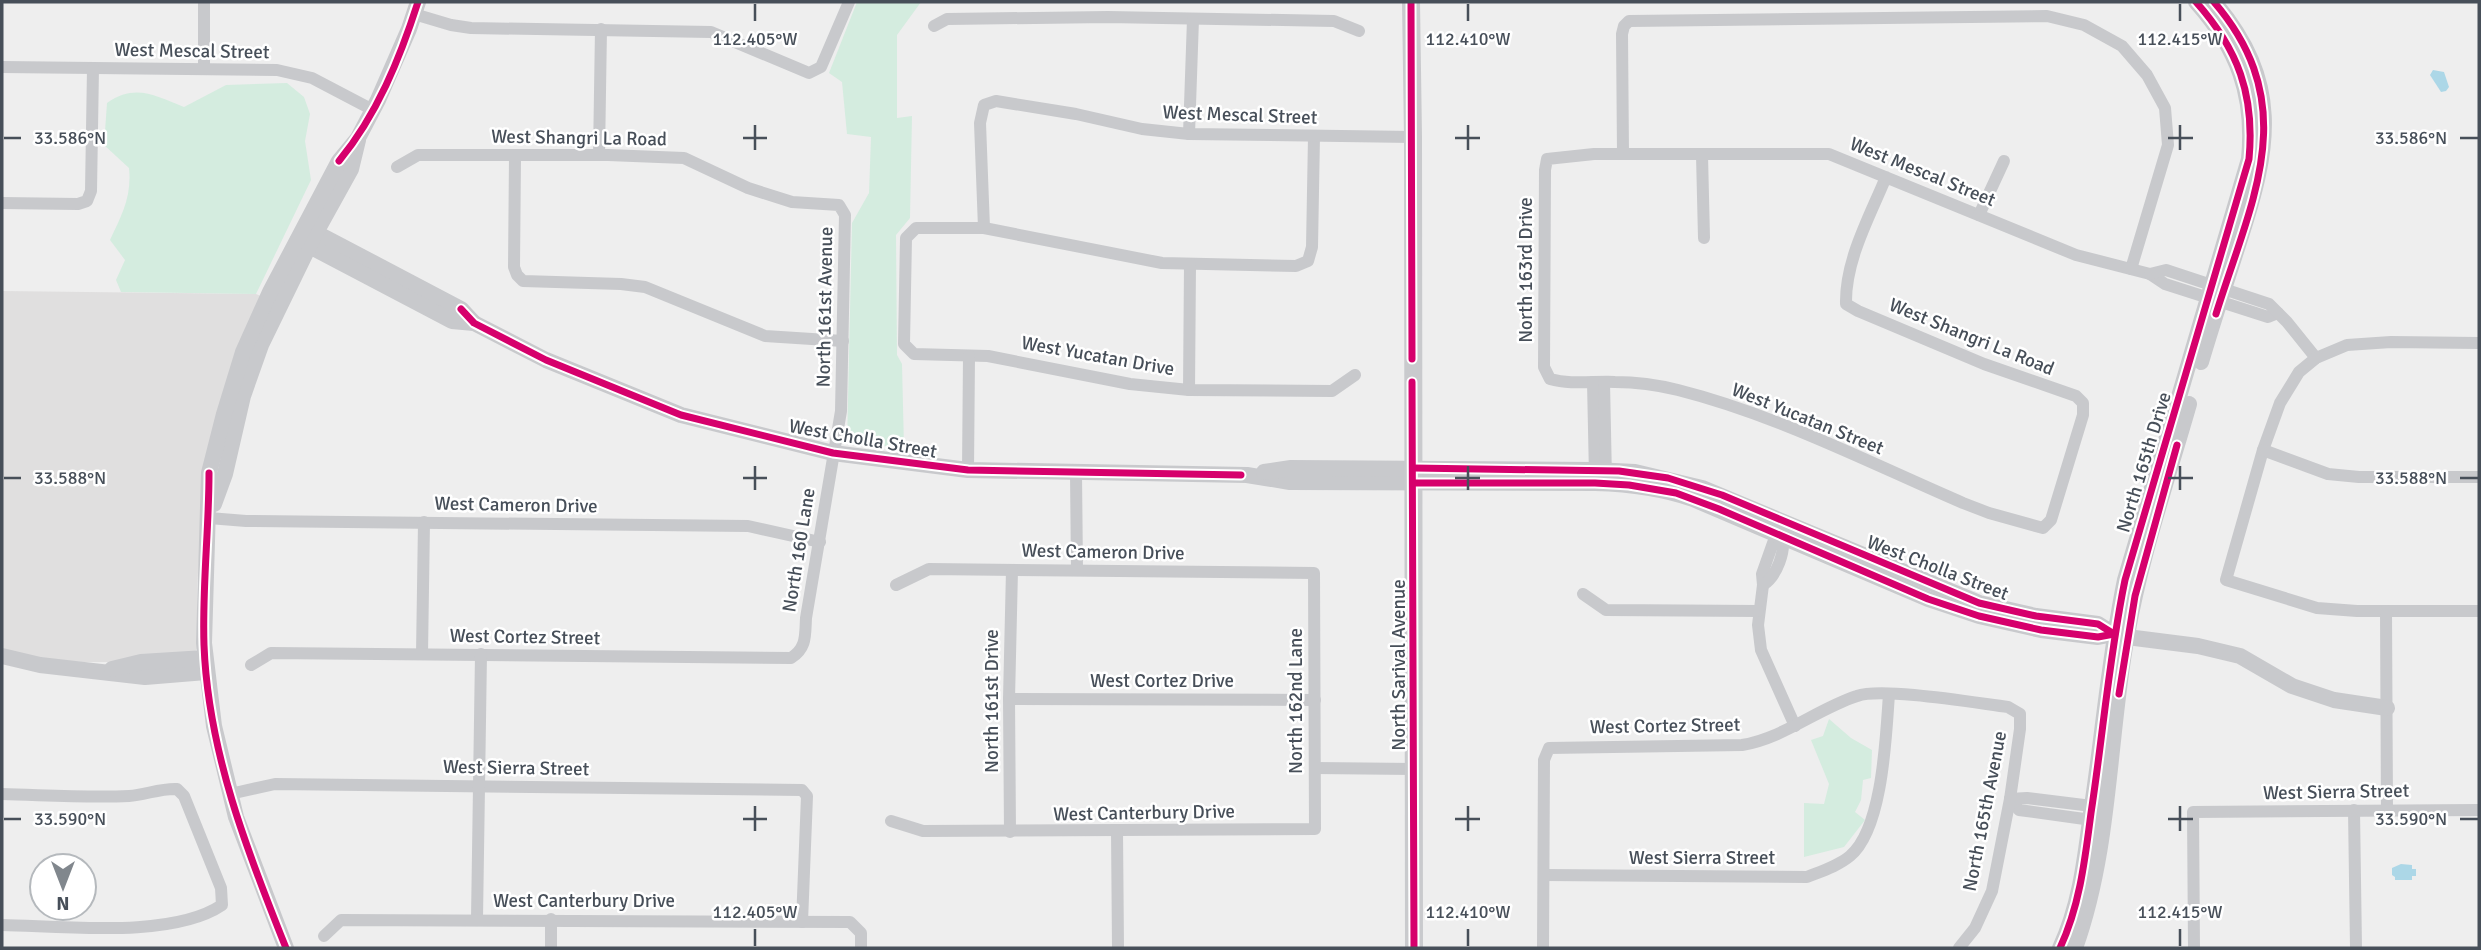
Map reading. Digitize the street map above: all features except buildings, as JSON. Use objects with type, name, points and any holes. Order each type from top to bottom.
[{"type":"main road","name":"North Sarival Avenue","points":[[1410,2],[1413,136],[1414,948]]},
{"type":"street","points":[[204,2],[204,69]]},
{"type":"street","points":[[286,948],[248,852],[230,794],[214,726],[206,665],[204,583],[209,518],[225,474],[243,396],[270,325],[307,237],[351,169],[358,138],[373,110],[416,8],[451,25],[471,28],[711,32],[809,73],[821,67],[849,2]]},
{"type":"street","points":[[1108,2],[1108,17]]},
{"type":"street","name":"North 165th Drive","points":[[2196,2],[2220,30],[2238,64],[2246,90],[2250,127],[2246,174],[2216,293]]},
{"type":"street","name":"North 165th Drive","points":[[2060,948],[2079,894],[2098,814],[2120,635],[2138,533],[2216,293],[2256,189],[2264,150],[2265,127],[2261,94],[2253,61],[2236,31],[2214,2]]},
{"type":"street","points":[[1623,154],[1622,34],[1629,21],[2047,16],[2084,25],[2122,47],[2147,75],[2165,108],[2168,145],[2131,269]]},
{"type":"street","points":[[934,26],[947,19],[1108,17],[1334,21],[1359,31]]},
{"type":"street","points":[[1189,134],[1193,19]]},
{"type":"street","points":[[599,155],[601,29]]},
{"type":"street","name":"West Mescal Street","points":[[2,66],[276,70],[312,78],[373,110]]},
{"type":"street","points":[[2,203],[78,204],[87,201],[91,191],[93,68]]},
{"type":"street","name":"West Mescal Street","points":[[984,228],[980,123],[984,105],[996,102],[1076,114],[1142,129],[1189,134],[1413,136]]},
{"type":"street","points":[[984,228],[1162,263],[1296,267],[1308,261],[1312,247],[1314,136]]},
{"type":"street","name":"West Mescal Street","points":[[1547,159],[1594,154],[1829,154],[2076,255],[2150,274],[2166,270],[2268,317],[2278,313],[2316,358]]},
{"type":"street","name":"West Shangri La Road","points":[[397,167],[418,155],[684,158],[748,188],[792,202],[839,205]]},
{"type":"street","points":[[1702,155],[1704,238]]},
{"type":"street","points":[[515,156],[514,267],[523,281],[645,287],[765,337],[843,341]]},
{"type":"street","name":"North 163rd Drive","points":[[1547,159],[1544,367],[1550,379]]},
{"type":"street","points":[[1979,215],[2004,161]]},
{"type":"street","name":"West Shangri La Road","points":[[1886,177],[1849,274],[1846,304],[1984,364],[2076,396],[2083,403],[2083,415],[2051,520],[2043,528]]},
{"type":"street","name":"North 161st Avenue","points":[[832,453],[841,411],[843,341],[845,215],[839,205]]},
{"type":"street","name":"West Yucatan Drive","points":[[984,228],[916,228],[906,238],[904,344],[914,354],[988,356],[1130,384],[1189,390],[1332,391],[1355,375]]},
{"type":"street","name":"West Cholla Street","points":[[307,237],[461,309],[474,323],[546,360],[681,415],[832,453],[968,470],[1247,475],[1291,468],[1413,476],[1600,477],[1676,493],[1785,530],[1979,603],[2036,616],[2098,624],[2120,635],[2198,646],[2240,656],[2292,686],[2334,700],[2387,708]]},
{"type":"street","points":[[1189,390],[1190,264]]},
{"type":"street","points":[[2479,343],[2391,342],[2347,345],[2316,358],[2299,372],[2280,403],[2263,450],[2226,580],[2316,608],[2479,611]]},
{"type":"street","points":[[968,470],[970,356]]},
{"type":"street","name":"West Yucatan Street","points":[[1550,379],[1561,382],[1599,382],[1675,389],[1755,414],[1989,513],[2043,528]]},
{"type":"street","points":[[1599,382],[1600,477]]},
{"type":"street","points":[[2263,450],[2328,474],[2359,477],[2479,477]]},
{"type":"street","name":"North 160 Lane","points":[[801,652],[805,641],[806,618],[832,453]]},
{"type":"street","points":[[1076,472],[1077,570]]},
{"type":"street","name":"West Cameron Drive","points":[[209,518],[246,521],[748,526],[820,542]]},
{"type":"street","points":[[422,654],[424,522]]},
{"type":"street","points":[[1785,530],[1784,546],[1771,579],[1763,585],[1758,611],[1761,650],[1795,726]]},
{"type":"street","name":"West Cameron Drive","points":[[896,585],[929,569],[1314,573]]},
{"type":"street","name":"North 161st Drive","points":[[1010,832],[1012,570]]},
{"type":"street","name":"North 162nd Lane","points":[[1314,573],[1315,829]]},
{"type":"street","points":[[1583,594],[1606,610],[1758,611]]},
{"type":"street","points":[[2386,611],[2387,810]]},
{"type":"street","name":"West Cortez Street","points":[[251,665],[271,653],[792,659],[801,652]]},
{"type":"street","points":[[477,919],[481,654]]},
{"type":"street","points":[[2,656],[40,666],[103,672],[141,662],[206,665]]},
{"type":"street","name":"West Cortez Street","points":[[1544,875],[1544,760],[1549,748],[1742,745],[1761,742],[1858,695],[1889,694],[2008,707],[2020,714]]},
{"type":"street","name":"West Sierra Street","points":[[1544,875],[1807,877],[1836,866],[1853,854],[1874,816],[1889,694]]},
{"type":"street","name":"West Cortez Drive","points":[[1009,699],[1315,700]]},
{"type":"street","name":"North 165th Avenue","points":[[1959,948],[1975,928],[1992,891],[2010,799],[2020,714]]},
{"type":"street","points":[[1315,768],[1414,769]]},
{"type":"street","name":"West Sierra Street","points":[[230,794],[275,784],[802,790],[807,796],[802,922]]},
{"type":"street","points":[[2,794],[129,796],[167,788],[177,789],[184,796],[221,888],[222,905],[211,912],[170,923],[138,927],[2,925]]},
{"type":"street","points":[[2010,799],[2027,798],[2098,814],[2094,878],[2085,921],[2075,948]]},
{"type":"street","points":[[2354,810],[2356,948]]},
{"type":"street","name":"West Sierra Street","points":[[2194,948],[2193,812],[2479,810]]},
{"type":"street","name":"West Canterbury Drive","points":[[891,821],[923,831],[1315,829]]},
{"type":"street","points":[[1117,831],[1118,948]]},
{"type":"street","points":[[1543,948],[1544,875]]},
{"type":"street","name":"West Canterbury Drive","points":[[324,936],[341,919],[850,922],[861,933],[861,948]]},
{"type":"street","points":[[551,919],[551,948]]},
{"type":"shaded area","points":[[2,291],[256,294],[265,298],[205,476],[197,587],[197,649],[193,654],[128,662],[81,662],[35,658],[2,650]]},
{"type":"green space","points":[[857,2],[921,2],[897,35],[897,118],[912,116],[910,218],[896,235],[897,355],[902,364],[904,447],[847,444],[852,223],[869,193],[871,137],[847,134],[842,82],[829,73]]},
{"type":"green space","points":[[287,83],[304,97],[310,114],[305,141],[311,180],[256,294],[121,292],[116,280],[125,260],[110,240],[122,214],[130,178],[129,168],[104,145],[107,103],[127,94],[146,93],[184,107],[226,85]]},
{"type":"green space","points":[[1829,719],[1851,738],[1872,750],[1871,778],[1863,780],[1861,800],[1855,812],[1865,820],[1844,847],[1804,857],[1804,803],[1824,804],[1829,784],[1811,740],[1823,736]]},
{"type":"water","points":[[2433,70],[2444,72],[2449,87],[2446,91],[2441,92],[2430,75]]},
{"type":"water","points":[[2401,864],[2412,865],[2412,869],[2416,869],[2416,876],[2412,876],[2412,880],[2395,880],[2392,868]]},
{"type":"cycle path","points":[[339,161],[365,125],[386,85],[418,2]]},
{"type":"cycle path","points":[[1411,2],[1412,359]]},
{"type":"cycle path","points":[[2060,948],[2077,899],[2084,865],[2110,667],[2125,580],[2249,159],[2249,114],[2241,74],[2223,37],[2196,2]]},
{"type":"cycle path","points":[[2214,2],[2241,41],[2257,79],[2263,117],[2262,155],[2254,193],[2216,314]]},
{"type":"cycle path","points":[[461,309],[474,323],[546,360],[681,415],[833,453],[968,470],[1241,475]]},
{"type":"cycle path","points":[[1412,382],[1414,948]]},
{"type":"cycle path","points":[[2119,694],[2135,596],[2177,445]]},
{"type":"cycle path","points":[[1413,468],[1619,471],[1668,478],[1722,495],[1979,603],[2036,616],[2098,624],[2114,634]]},
{"type":"cycle path","points":[[209,473],[204,645],[213,723],[221,762],[244,837],[286,948]]},
{"type":"cycle path","points":[[1413,483],[1595,483],[1629,485],[1676,493],[1928,599],[1979,616],[2041,630],[2098,637],[2114,634]]}]
